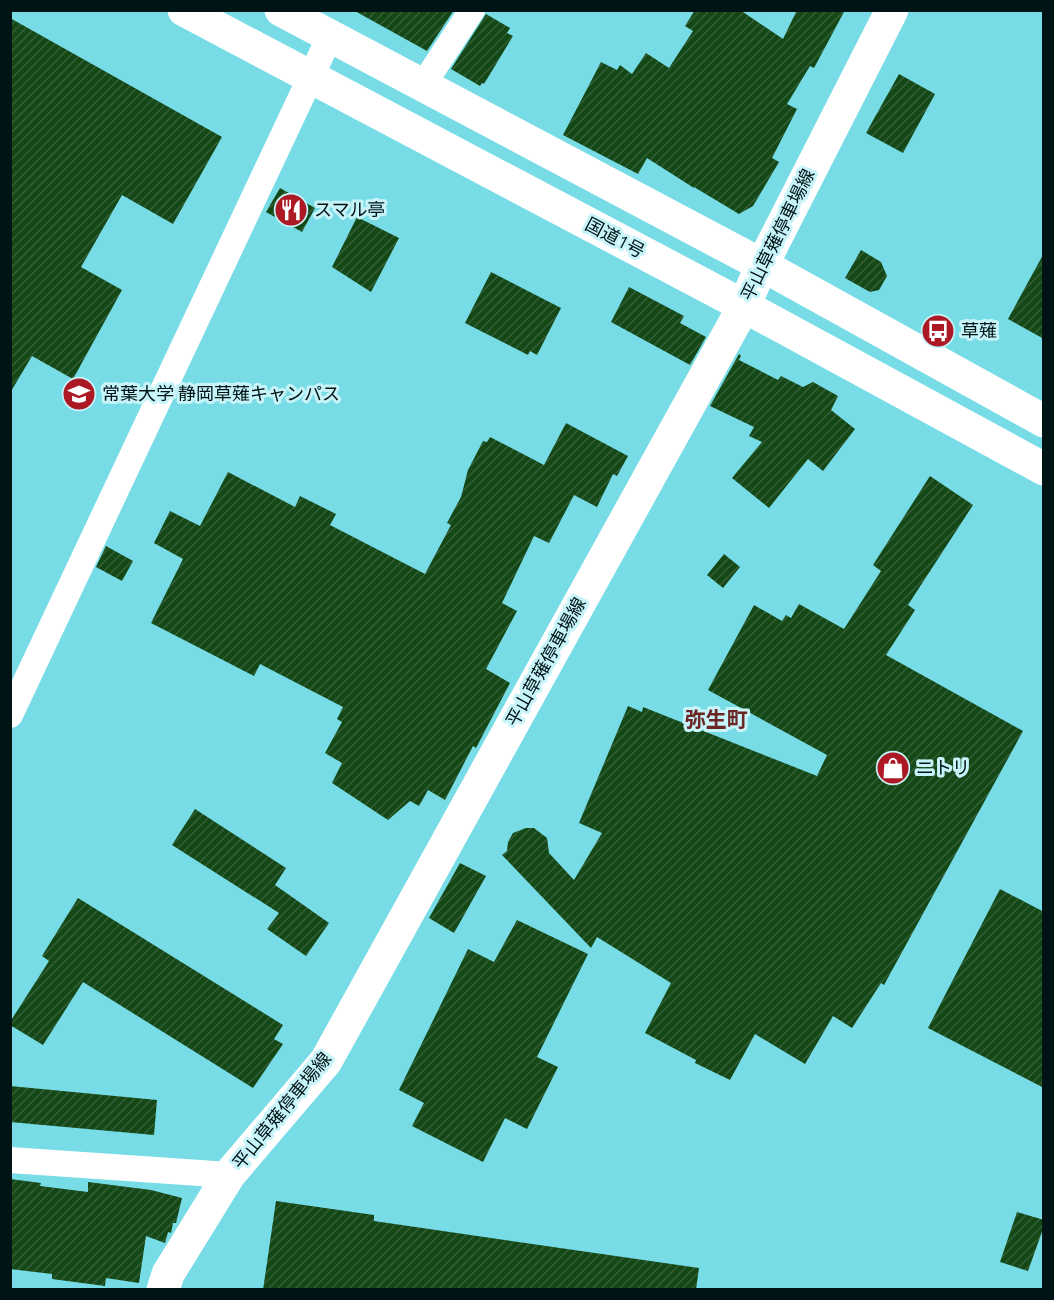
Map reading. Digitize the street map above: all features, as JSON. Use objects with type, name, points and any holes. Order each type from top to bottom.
[{"type":"main road","name":"国道1号","points":[[184,10],[744,306],[1044,469]]},
{"type":"main road","points":[[281,10],[762,265],[1044,421]]},
{"type":"main road","name":"平山草薙停車場線","points":[[163,1290],[168,1274],[229,1175],[326,1061],[744,306],[762,265],[892,10]]},
{"type":"street","points":[[423,85],[472,10]]},
{"type":"street","points":[[10,715],[330,36]]},
{"type":"street","points":[[10,1160],[229,1175]]},
{"type":"building","points":[[353,10],[454,10],[427,51]]},
{"type":"building","points":[[695,10],[740,10],[783,39],[797,10],[845,10],[814,68],[810,66],[787,104],[797,109],[772,158],[779,162],[753,206],[739,214],[647,158],[638,174],[563,135],[601,62],[617,70],[620,65],[632,74],[646,53],[669,68],[693,31],[685,26]]},
{"type":"building","points":[[486,14],[510,28],[507,33],[513,36],[484,84],[480,86],[451,69]]},
{"type":"building","points":[[10,18],[222,137],[173,224],[122,195],[81,267],[122,290],[73,379],[32,356],[10,393]]},
{"type":"building","points":[[899,74],[935,94],[903,153],[866,133]]},
{"type":"building","name":"スマル亭","points":[[280,188],[315,208],[302,232],[266,212]]},
{"type":"building","points":[[357,217],[399,238],[371,292],[332,267]]},
{"type":"building","points":[[861,250],[881,262],[887,276],[879,290],[870,292],[845,278]]},
{"type":"building","points":[[1044,253],[1044,339],[1008,319]]},
{"type":"building","points":[[491,272],[561,308],[537,355],[530,351],[528,355],[465,323]]},
{"type":"building","points":[[629,287],[684,316],[680,323],[706,337],[690,365],[611,322]]},
{"type":"building","points":[[739,354],[741,356],[739,360],[778,380],[781,376],[803,387],[813,382],[838,396],[831,410],[855,429],[823,471],[808,459],[769,508],[732,478],[762,442],[749,436],[754,427],[710,406]]},
{"type":"building","points":[[566,423],[628,456],[617,476],[613,474],[597,507],[574,495],[549,543],[534,536],[502,603],[517,611],[486,669],[510,683],[476,748],[473,746],[445,800],[428,790],[419,806],[410,801],[388,820],[332,783],[342,763],[325,753],[342,722],[337,719],[343,707],[260,664],[254,676],[151,623],[183,559],[154,543],[170,511],[200,526],[228,472],[295,507],[300,496],[336,514],[330,525],[425,574],[451,525],[447,523],[461,497],[468,470],[483,441],[487,442],[490,437],[544,465]]},
{"type":"building","points":[[930,476],[973,505],[908,605],[915,610],[886,655],[1023,731],[884,985],[881,983],[852,1028],[833,1016],[805,1064],[755,1034],[730,1080],[695,1063],[696,1060],[645,1033],[671,983],[597,937],[591,948],[502,855],[507,851],[508,842],[513,833],[526,828],[534,828],[547,838],[549,853],[574,880],[602,833],[579,823],[628,706],[642,712],[643,707],[817,776],[827,755],[708,690],[754,605],[782,621],[786,615],[791,618],[799,604],[844,629],[881,571],[873,565]]},
{"type":"building","points":[[106,546],[133,561],[122,581],[96,567]]},
{"type":"building","points":[[724,554],[740,567],[723,588],[707,575]]},
{"type":"building","points":[[195,809],[286,868],[275,885],[329,923],[306,956],[267,929],[279,913],[172,845]]},
{"type":"building","points":[[460,863],[486,876],[454,933],[429,918]]},
{"type":"building","points":[[1000,889],[1044,912],[1044,1088],[928,1028]]},
{"type":"building","points":[[78,898],[283,1025],[274,1039],[283,1044],[253,1088],[83,982],[43,1045],[10,1025],[49,961],[42,956]]},
{"type":"building","points":[[517,920],[588,954],[537,1057],[558,1067],[527,1129],[505,1118],[483,1162],[412,1126],[424,1103],[399,1090],[468,949],[494,962]]},
{"type":"building","points":[[10,1086],[157,1100],[154,1135],[10,1122]]},
{"type":"building","points":[[10,1179],[41,1183],[40,1186],[88,1192],[88,1182],[151,1190],[182,1198],[176,1223],[173,1223],[171,1233],[168,1232],[165,1243],[146,1236],[139,1283],[106,1278],[105,1286],[52,1279],[52,1274],[10,1269]]},
{"type":"building","points":[[276,1201],[374,1215],[374,1221],[699,1268],[696,1290],[263,1290]]},
{"type":"building","points":[[1017,1212],[1044,1220],[1028,1271],[1000,1262]]},
{"type":"place","name":"スマル亭","points":[[291,210]]},
{"type":"place","name":"草薙","points":[[938,331]]},
{"type":"place","name":"常葉大学 静岡草薙キャンパス","points":[[79,394]]},
{"type":"place","name":"ニトリ","points":[[893,768]]},
{"type":"district","name":"弥生町","points":[[716,720]]}]
